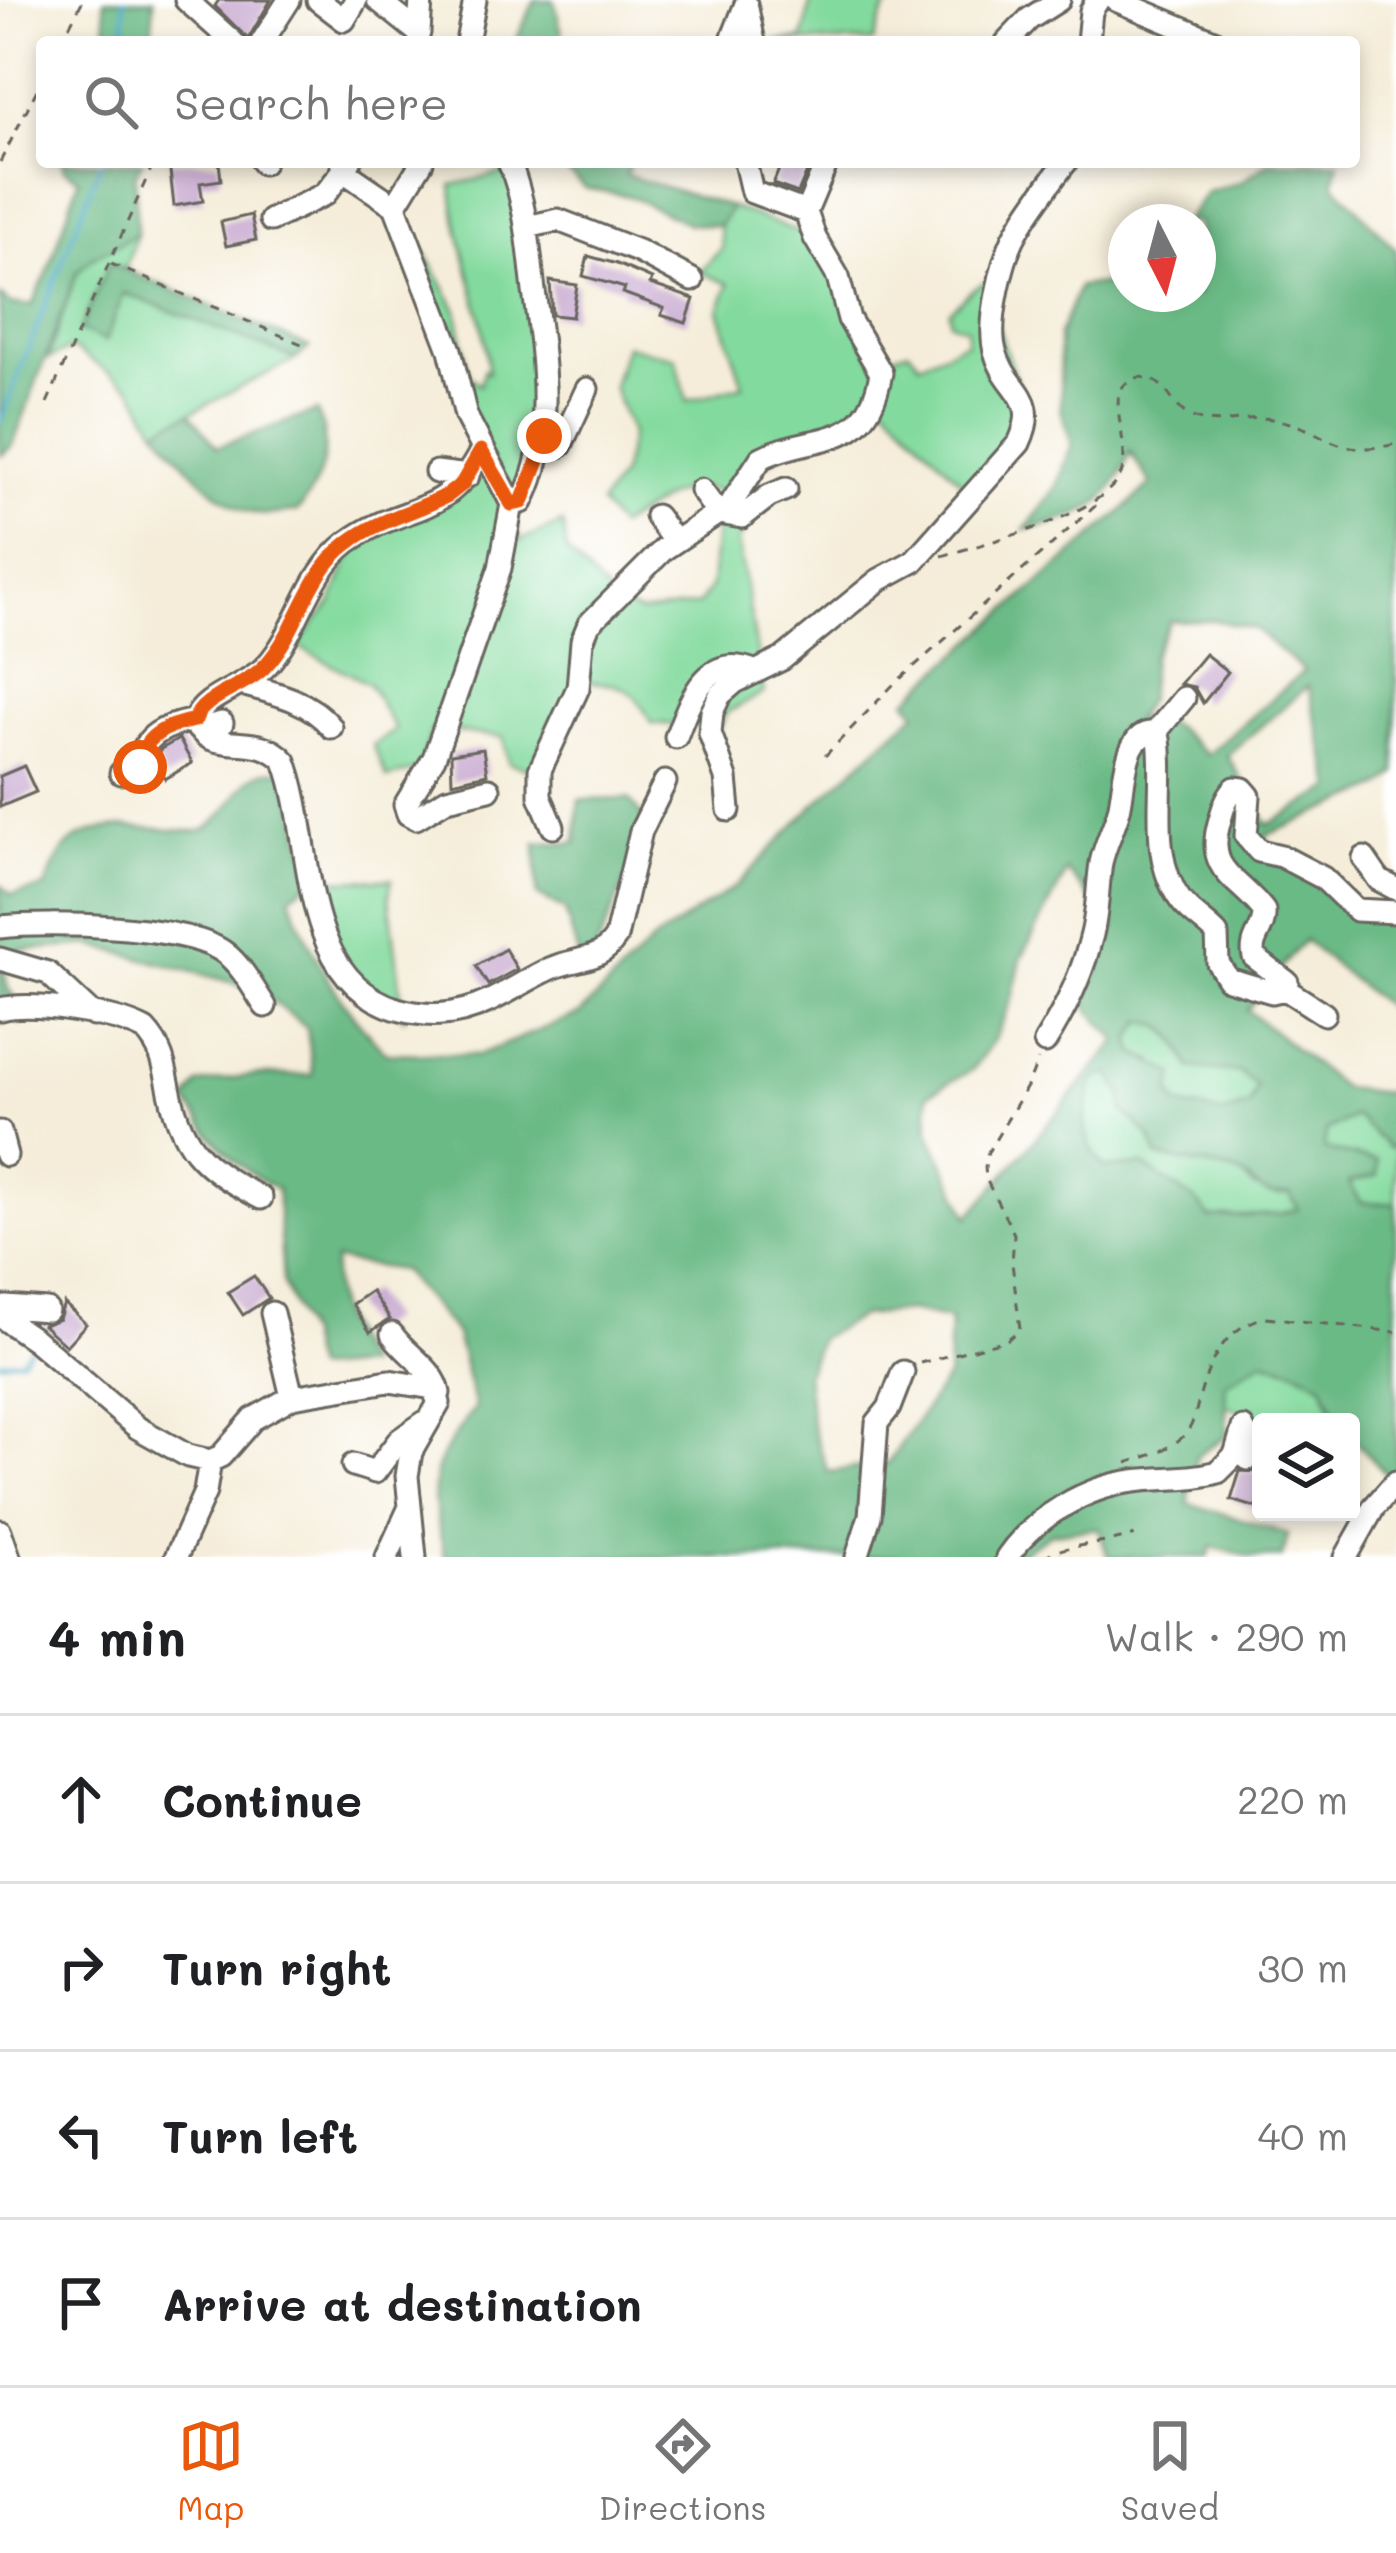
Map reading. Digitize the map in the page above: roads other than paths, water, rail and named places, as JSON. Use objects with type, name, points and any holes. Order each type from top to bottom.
[{"type":"street","points":[[185,0],[221,36]]},
{"type":"street","points":[[266,36],[289,0]]},
{"type":"street","points":[[318,0],[344,20],[356,0]]},
{"type":"street","points":[[378,0],[422,36]]},
{"type":"street","points":[[421,0],[424,36]]},
{"type":"street","points":[[468,36],[475,0]]},
{"type":"street","points":[[1013,36],[1029,19],[1060,0]]},
{"type":"street","points":[[1089,36],[1091,11],[1098,0]]},
{"type":"street","points":[[1116,0],[1202,36]]},
{"type":"street","points":[[733,36],[743,1]]},
{"type":"street","points":[[743,1],[752,36]]},
{"type":"street","points":[[271,220],[326,194],[343,168]]},
{"type":"street","points":[[348,168],[351,176],[395,206],[451,350],[466,416],[512,504],[500,568],[434,758],[405,806],[416,818],[447,799],[489,789]]},
{"type":"street","points":[[395,206],[418,168]]},
{"type":"street","points":[[511,168],[527,227],[541,323],[543,427],[532,483],[522,502],[512,504]]},
{"type":"street","points":[[746,168],[752,192],[806,212]]},
{"type":"street","points":[[554,827],[541,796],[540,770],[578,688],[582,641],[589,624],[674,541],[730,505],[761,458],[842,434],[877,395],[881,373],[849,319],[838,277],[806,212],[824,168]]},
{"type":"street","points":[[729,810],[730,794],[710,733],[720,695],[799,647],[879,580],[914,561],[1019,443],[1030,421],[1027,405],[995,351],[993,314],[1013,237],[1062,168]]},
{"type":"street","points":[[527,227],[558,220],[638,251],[692,280]]},
{"type":"street","points":[[543,427],[547,444],[561,445],[587,389]]},
{"type":"street","points":[[197,724],[204,704],[245,685],[277,652],[333,555],[367,531],[448,495],[468,476],[481,451]]},
{"type":"street","points":[[436,472],[468,476]]},
{"type":"street","points":[[701,490],[718,513],[742,517],[786,489]]},
{"type":"street","points":[[656,516],[674,541]]},
{"type":"street","points":[[676,737],[694,692],[710,674],[736,667],[756,672]]},
{"type":"street","points":[[245,685],[289,698],[319,700],[331,727]]},
{"type":"street","points":[[1045,1042],[1061,1016],[1093,934],[1102,860],[1118,815],[1131,750],[1140,734],[1155,733],[1184,698]]},
{"type":"street","points":[[121,773],[140,767],[146,742],[159,731],[222,723]]},
{"type":"street","points":[[197,724],[216,742],[256,744],[275,750],[285,761],[317,913],[337,964],[379,1003],[430,1016],[471,1010],[535,977],[610,947],[641,831],[665,782]]},
{"type":"street","points":[[1155,733],[1162,758],[1162,848],[1171,883],[1182,901],[1216,934],[1218,963],[1228,979],[1272,992],[1285,989],[1324,1015]]},
{"type":"street","points":[[1285,989],[1285,976],[1254,957],[1252,944],[1263,925],[1264,911],[1226,872],[1214,846],[1227,797],[1235,788],[1249,796],[1246,836],[1259,850],[1323,878],[1356,910],[1396,912]]},
{"type":"street","points":[[292,794],[314,832]]},
{"type":"street","points":[[1364,858],[1379,880],[1396,890]]},
{"type":"street","points":[[0,927],[66,925],[198,940],[222,950],[265,1006]]},
{"type":"street","points":[[0,958],[49,973],[94,1016]]},
{"type":"street","points":[[535,977],[585,975]]},
{"type":"street","points":[[0,1009],[22,1007],[94,1016],[145,1030],[156,1042],[156,1062],[196,1155],[261,1198]]},
{"type":"street","points":[[0,1132],[6,1155]]},
{"type":"street","points":[[47,1310],[6,1307],[0,1315],[138,1427],[188,1456],[216,1458]]},
{"type":"street","points":[[272,1313],[292,1397]]},
{"type":"street","points":[[392,1334],[404,1352],[434,1376],[439,1394],[430,1423],[411,1452],[407,1476],[415,1557]]},
{"type":"street","points":[[857,1557],[870,1516],[877,1423],[889,1408],[903,1372]]},
{"type":"street","points":[[216,1458],[253,1419],[292,1397],[388,1381],[433,1388],[439,1394]]},
{"type":"street","points":[[353,1465],[375,1472],[399,1440],[422,1422],[430,1423]]},
{"type":"street","points":[[1007,1557],[1064,1505],[1137,1480],[1218,1472],[1234,1455],[1243,1428],[1250,1442],[1248,1459]]},
{"type":"street","points":[[176,1555],[205,1492],[218,1441],[226,1429]]},
{"type":"street","points":[[1346,1557],[1382,1495],[1396,1482]]},
{"type":"street","points":[[387,1557],[410,1509]]},
{"type":"street","points":[[0,1531],[9,1553]]},
{"type":"waterway","points":[[124,0],[125,36]]},
{"type":"waterway","points":[[0,422],[99,168]]},
{"type":"waterway","points":[[0,1362],[22,1359],[30,1348]]}]
